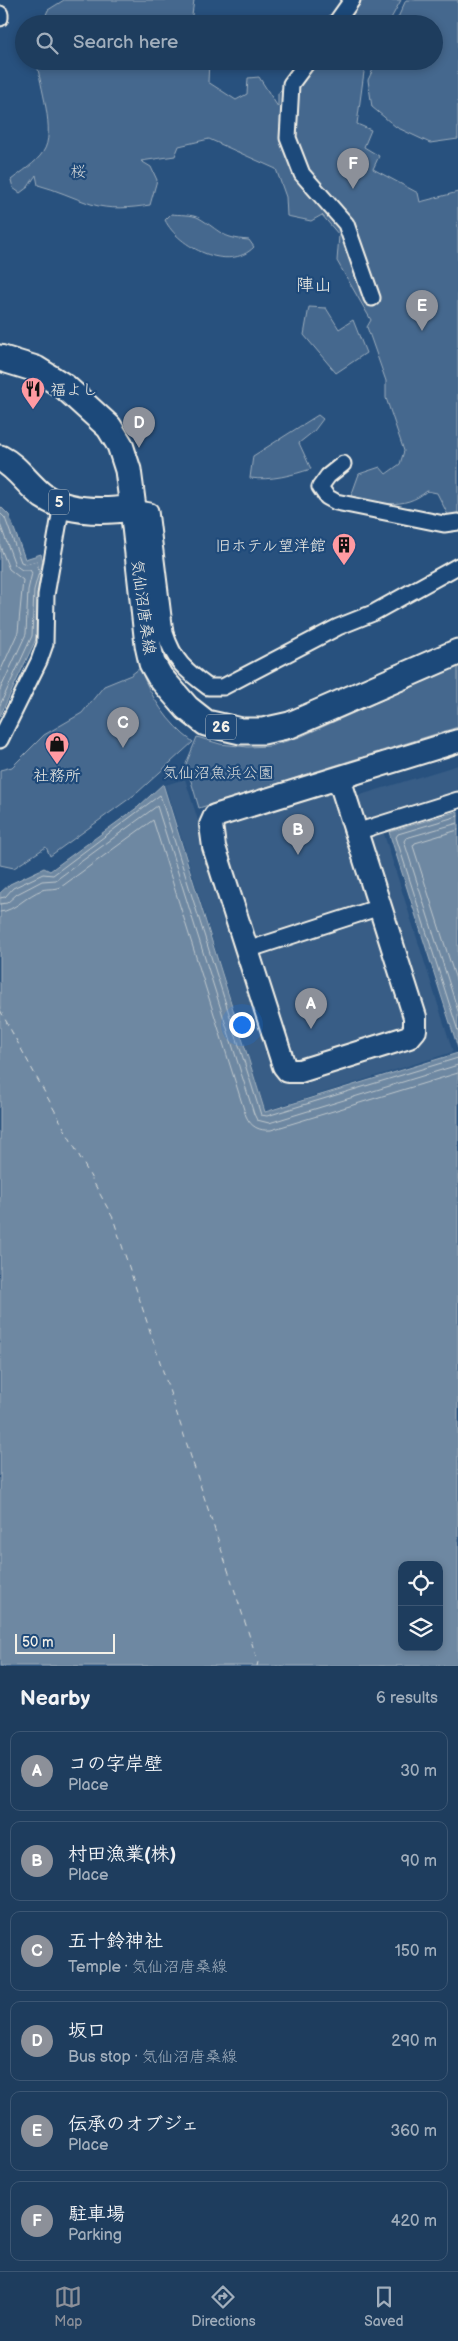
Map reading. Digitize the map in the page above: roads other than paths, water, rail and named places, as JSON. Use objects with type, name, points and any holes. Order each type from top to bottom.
[{"type":"main road","name":"気仙沼唐桑線","points":[[0,358],[22,364],[50,376],[66,387],[109,427],[120,445],[128,470],[141,592],[152,663],[168,687],[187,708],[206,722],[241,731],[263,731],[290,725],[458,652]]},
{"type":"main road","name":"5","points":[[0,458],[12,464],[44,496],[62,504],[100,511],[133,508]]},
{"type":"street","points":[[341,15],[352,0]]},
{"type":"street","points":[[301,70],[291,84],[288,138],[302,174],[346,224],[352,247],[372,298]]},
{"type":"street","points":[[343,464],[328,476],[320,487],[326,497],[444,524],[458,522]]},
{"type":"street","points":[[0,740],[46,644],[46,595],[62,504]]},
{"type":"street","points":[[133,508],[150,511],[165,633],[170,651],[183,669],[208,688],[223,687],[338,627],[373,613],[458,566]]},
{"type":"street","points":[[339,778],[415,1017],[415,1030],[409,1037],[300,1071],[288,1071],[284,1066],[214,847],[210,825],[215,816],[458,741]]},
{"type":"street","points":[[356,832],[458,800]]},
{"type":"street","points":[[247,950],[380,907]]},
{"type":"water","points":[[0,506],[9,515],[25,559],[41,554],[44,572],[39,591],[37,637],[0,716]]},
{"type":"water","points":[[163,784],[265,1112],[458,1053],[458,1666],[0,1666],[0,893],[10,884],[44,868],[50,871],[138,807]]},
{"type":"water","points":[[458,811],[458,1048],[389,832]]},
{"type":"place","name":"駐車場","points":[[353,189]]},
{"type":"place","name":"伝承のオブジェ","points":[[422,331]]},
{"type":"place","name":"福よし","points":[[33,410]]},
{"type":"place","name":"坂口","points":[[139,448]]},
{"type":"place","name":"旧ホテル望洋館","points":[[344,566]]},
{"type":"place","name":"五十鈴神社","points":[[123,748]]},
{"type":"place","name":"社務所","points":[[57,765]]},
{"type":"place","name":"村田漁業(株)","points":[[298,855]]},
{"type":"place","name":"コの字岸壁","points":[[311,1029]]},
{"type":"district","name":"陣山","points":[[314,285]]},
{"type":"park label","name":"桜","points":[[78,171]]},
{"type":"park label","name":"気仙沼魚浜公園","points":[[218,772]]}]
